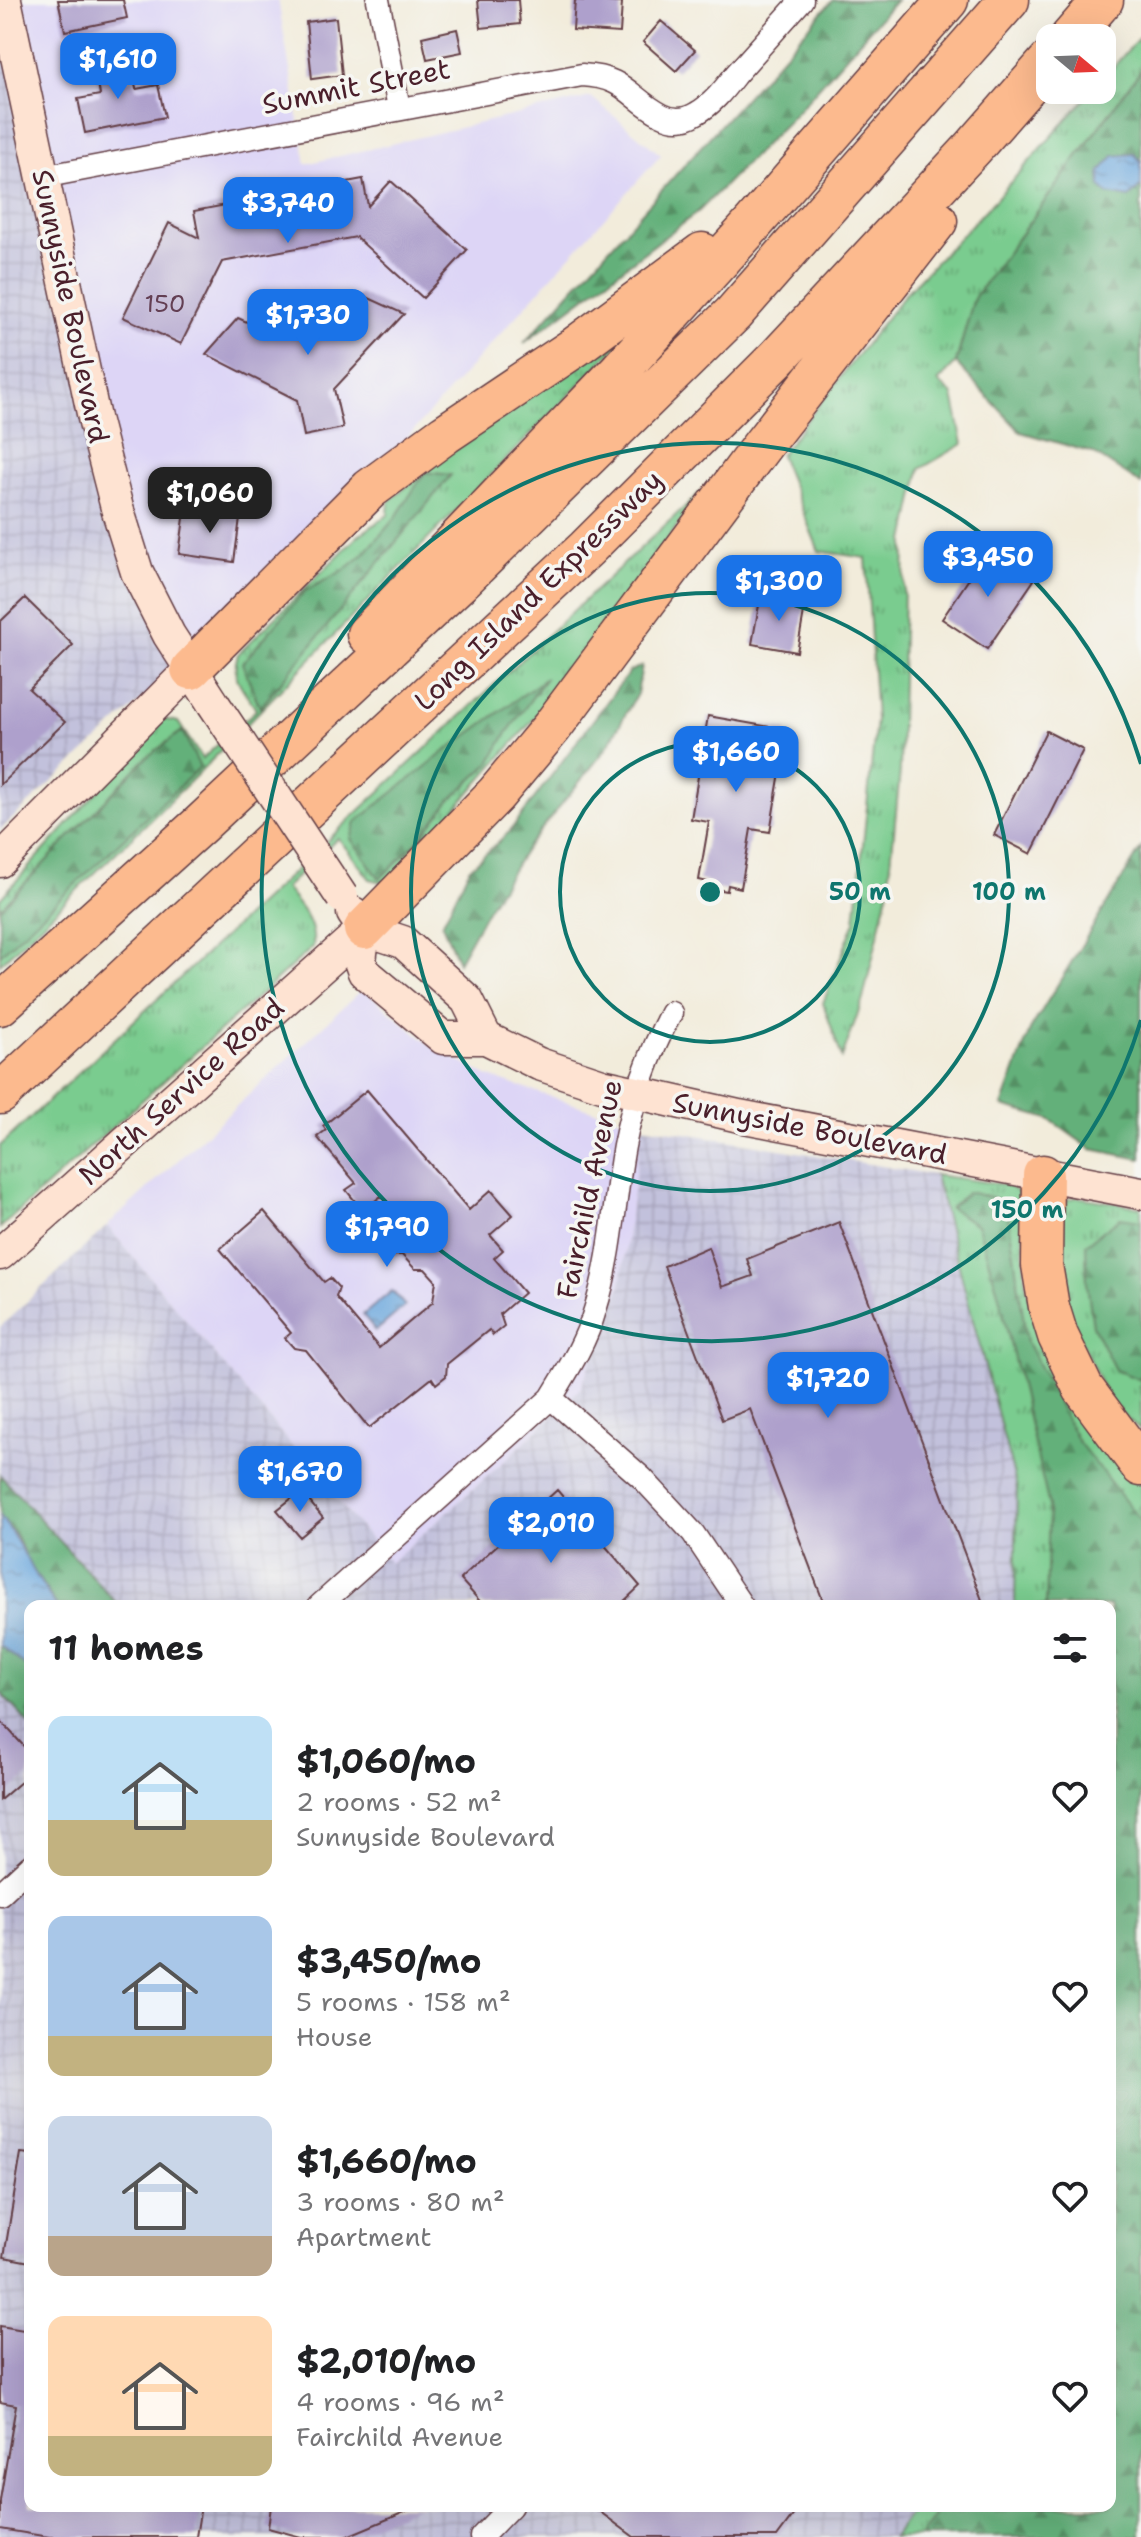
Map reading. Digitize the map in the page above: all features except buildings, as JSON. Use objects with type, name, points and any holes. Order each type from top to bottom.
[{"type":"highway","points":[[310,721],[348,653],[599,391],[751,226],[948,0]]},
{"type":"highway","points":[[0,1005],[201,824],[459,583],[733,314],[1009,0]]},
{"type":"highway","points":[[1083,24],[1106,0]]},
{"type":"highway","points":[[1089,24],[1106,0]]},
{"type":"highway","name":"Long Island Expressway","points":[[0,1094],[586,549],[777,358],[1036,76]]},
{"type":"highway","points":[[353,913],[496,794],[552,727],[763,444],[1036,93]]},
{"type":"highway","points":[[191,669],[370,489],[445,434],[575,347],[691,260],[751,226]]},
{"type":"highway","points":[[1043,1175],[1042,1265],[1049,1307],[1058,1336],[1083,1388],[1128,1434],[1141,1466]]},
{"type":"main road","name":"Sunnyside Boulevard","points":[[5,0],[94,418],[137,572],[169,635],[353,913],[364,972],[443,1038],[486,1038],[539,1064],[602,1085],[767,1122],[1141,1193]]},
{"type":"main road","points":[[0,861],[191,669]]},
{"type":"main road","points":[[353,913],[403,942],[467,1000],[486,1038]]},
{"type":"main road","name":"North Service Road","points":[[0,1254],[353,913]]},
{"type":"street","points":[[378,0],[399,108]]},
{"type":"street","name":"Summit Street","points":[[42,177],[554,79],[592,75],[623,85],[658,113],[671,119],[684,119],[697,114],[714,99],[802,0]]},
{"type":"street","name":"Fairchild Avenue","points":[[326,1600],[551,1398],[576,1357],[595,1313],[607,1265],[625,1144],[639,1093],[654,1046],[671,1013]]},
{"type":"street","points":[[551,1398],[642,1478],[683,1522],[738,1600]]},
{"type":"street","points":[[0,1894],[24,1872]]},
{"type":"street","points":[[481,2537],[505,2512]]},
{"type":"shaded area","points":[[0,0],[91,416],[183,668],[128,712],[0,830]]},
{"type":"shaded area","points":[[11,0],[278,0],[306,164],[591,97],[661,155],[369,480],[183,668],[133,568]]},
{"type":"shaded area","points":[[363,989],[431,1046],[487,1076],[642,1126],[621,1284],[581,1388],[390,1563],[107,1226]]},
{"type":"shaded area","points":[[642,1126],[935,1175],[1017,1488],[1015,1600],[24,1600],[24,2512],[912,2512],[893,2537],[0,2537],[0,1327],[107,1226],[390,1563],[581,1388],[621,1284]]},
{"type":"green space","points":[[833,0],[896,0],[794,115],[699,211],[524,343]]},
{"type":"green space","points":[[1141,35],[1141,70],[974,298],[956,363],[938,382],[953,395],[963,444],[920,469],[905,541],[900,771],[888,893],[863,999],[842,1058],[823,1003],[855,921],[876,720],[866,558],[819,551],[780,455],[905,294],[1081,104],[1116,104],[1116,64]]},
{"type":"green space","points":[[1141,70],[1141,484],[1093,453],[1021,432],[956,363],[974,298]]},
{"type":"green space","points":[[615,337],[621,342],[202,770],[0,964],[0,899],[163,719],[178,722],[202,759],[256,710],[235,671],[238,654],[358,536],[388,515],[389,501],[451,451]]},
{"type":"green space","points":[[425,472],[451,475],[260,708],[242,663],[305,591],[346,569],[365,553],[396,517]]},
{"type":"green space","points":[[705,488],[548,703],[395,878],[381,882],[370,879],[338,838],[285,888],[309,922],[313,947],[0,1228],[0,1146]]},
{"type":"green space","points":[[642,666],[637,694],[606,749],[527,847],[458,962],[442,924],[469,869],[509,832],[630,671]]},
{"type":"green space","points":[[546,678],[490,763],[451,799],[420,839],[380,879],[351,839],[356,822],[443,753]]},
{"type":"green space","points":[[182,731],[200,767],[0,955],[0,909],[147,757]]},
{"type":"green space","points":[[1141,848],[1141,1159],[1091,1149],[1049,1119],[1002,1106],[1030,1030]]},
{"type":"green space","points":[[935,1175],[1008,1185],[1018,1192],[1022,1203],[1025,1280],[1037,1329],[1059,1388],[1141,1484],[1141,2537],[893,2537],[912,2512],[1116,2512],[1116,1600],[1015,1600],[1017,1488]]},
{"type":"green space","points":[[968,1192],[1006,1201],[1027,1342],[1077,1440],[1141,1521],[1141,2537],[921,2537],[938,2512],[1116,2512],[1116,1600],[1046,1600],[1049,1506],[998,1292],[978,1226],[950,1208]]},
{"type":"green space","points":[[1078,1197],[1141,1207],[1141,1430],[1112,1406],[1059,1296],[1056,1209],[1064,1200]]},
{"type":"green space","points":[[1120,1218],[1141,1221],[1141,1380],[1115,1370],[1093,1326],[1087,1284],[1086,1244]]},
{"type":"green space","points":[[0,1475],[114,1600],[53,1600],[28,1563],[18,1539],[0,1516]]},
{"type":"green space","points":[[0,1645],[24,1665],[24,1718],[0,1692]]},
{"type":"water","points":[[1134,154],[1141,161],[1141,186],[1129,198],[1108,194],[1101,187],[1100,172],[1114,156]]},
{"type":"water","points":[[392,1291],[405,1306],[376,1331],[363,1315]]},
{"type":"water","points":[[0,1516],[53,1600],[24,1600],[24,1665],[0,1645]]}]
